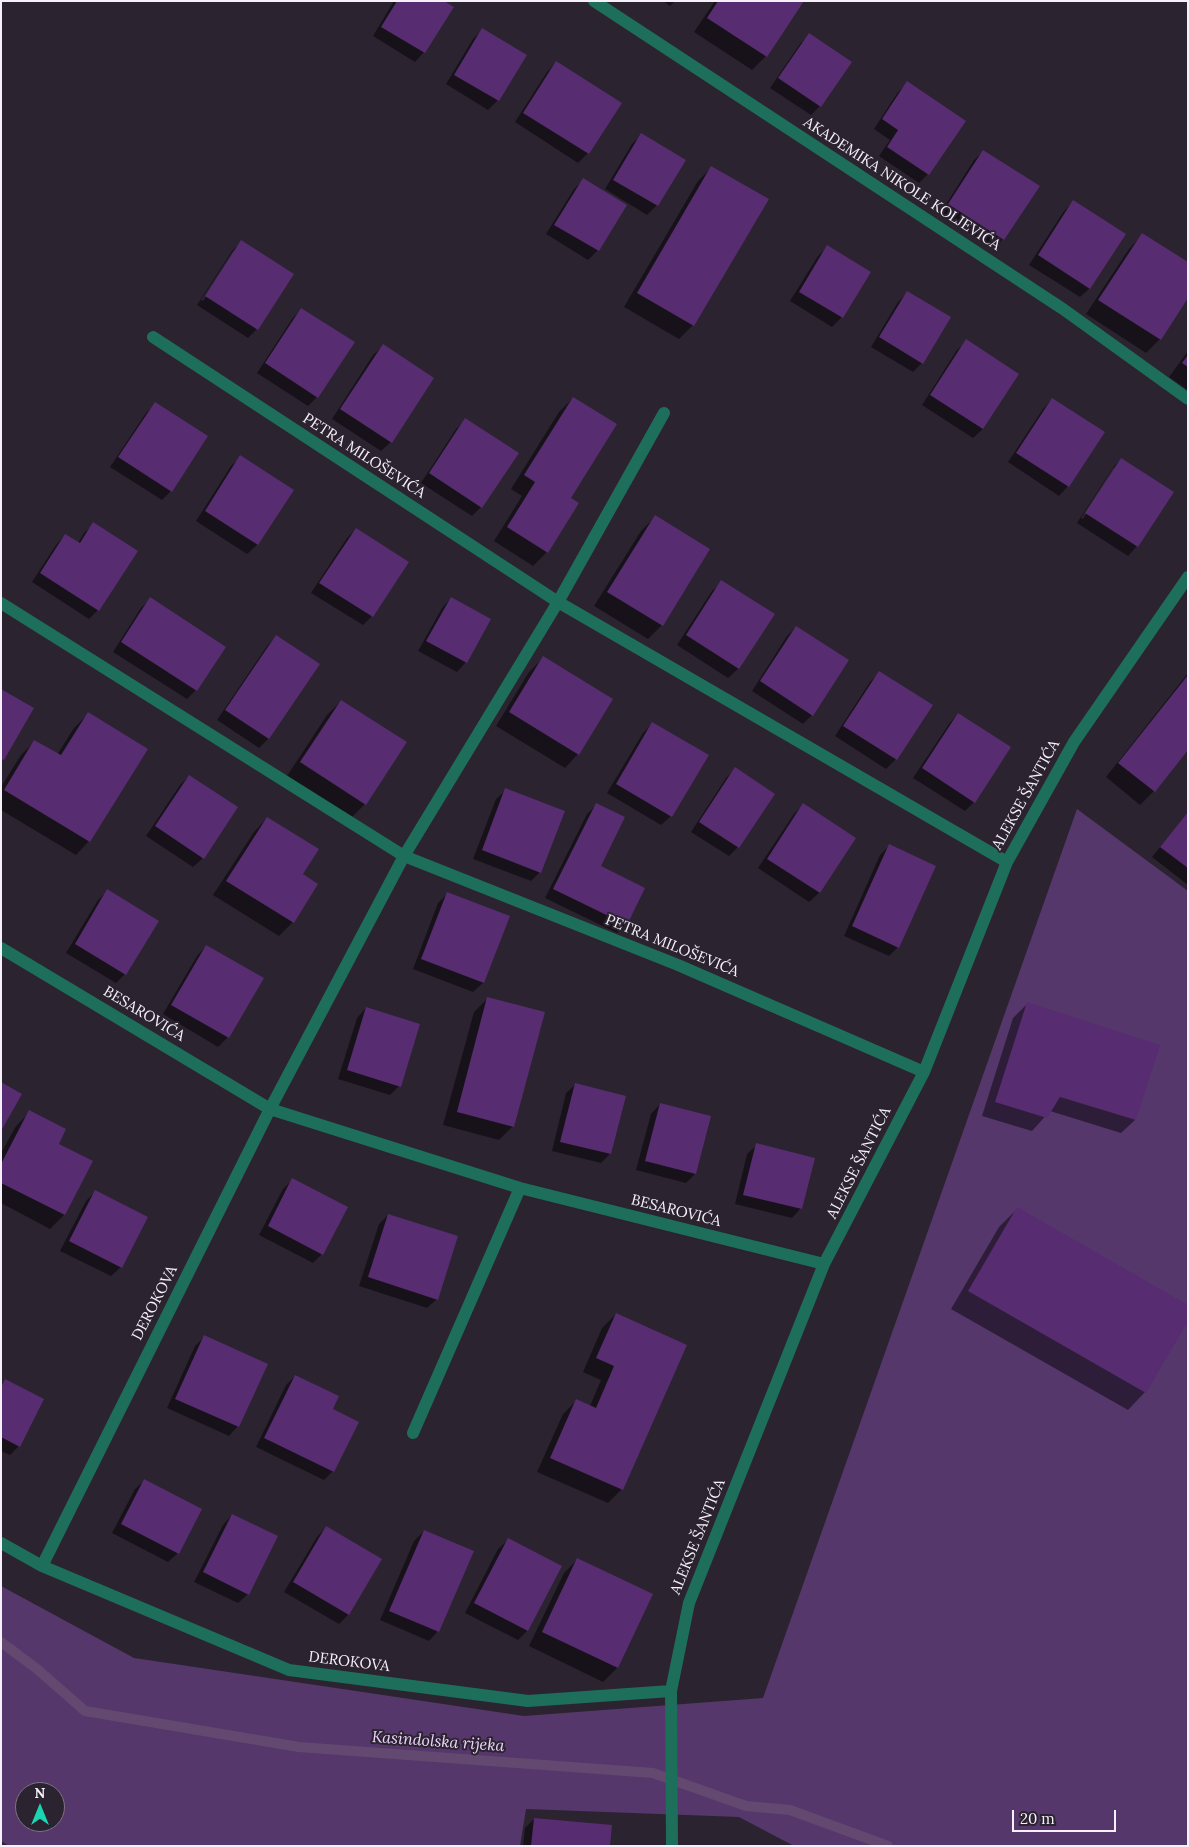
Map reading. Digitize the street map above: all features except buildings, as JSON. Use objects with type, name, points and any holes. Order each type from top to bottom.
[{"type":"street","name":"AKADEMIKA NIKOLE KOLJEVIĆA","points":[[594,1],[1063,309],[1188,399]]},
{"type":"street","name":"PETRA MILOŠEVIĆA","points":[[153,337],[558,602],[1007,862]]},
{"type":"street","points":[[270,1109],[404,856],[558,602],[664,413]]},
{"type":"street","name":"ALEKSE ŠANTIĆA","points":[[672,1846],[671,1692],[689,1603],[824,1264],[924,1072],[1007,862],[1074,742],[1188,577]]},
{"type":"street","name":"PETRA MILOŠEVIĆA","points":[[1,602],[404,856],[678,965],[924,1072]]},
{"type":"street","name":"BESAROVIĆA","points":[[1,948],[270,1109],[520,1188],[824,1264]]},
{"type":"street","name":"DEROKOVA","points":[[42,1566],[270,1109]]},
{"type":"street","points":[[414,1433],[520,1188]]},
{"type":"street","name":"DEROKOVA","points":[[1,1543],[42,1566],[289,1670],[528,1701],[671,1692]]},
{"type":"shaded area","points":[[1077,809],[1188,891],[1188,1846],[794,1846],[739,1817],[526,1809],[520,1846],[9,1846],[1,1841],[1,1586],[134,1658],[524,1716],[763,1698]]},
{"type":"waterway","name":"Kasindolska rijeka","points":[[1,1642],[37,1669],[85,1711],[299,1747],[653,1773],[746,1806],[790,1810],[888,1846]]}]
